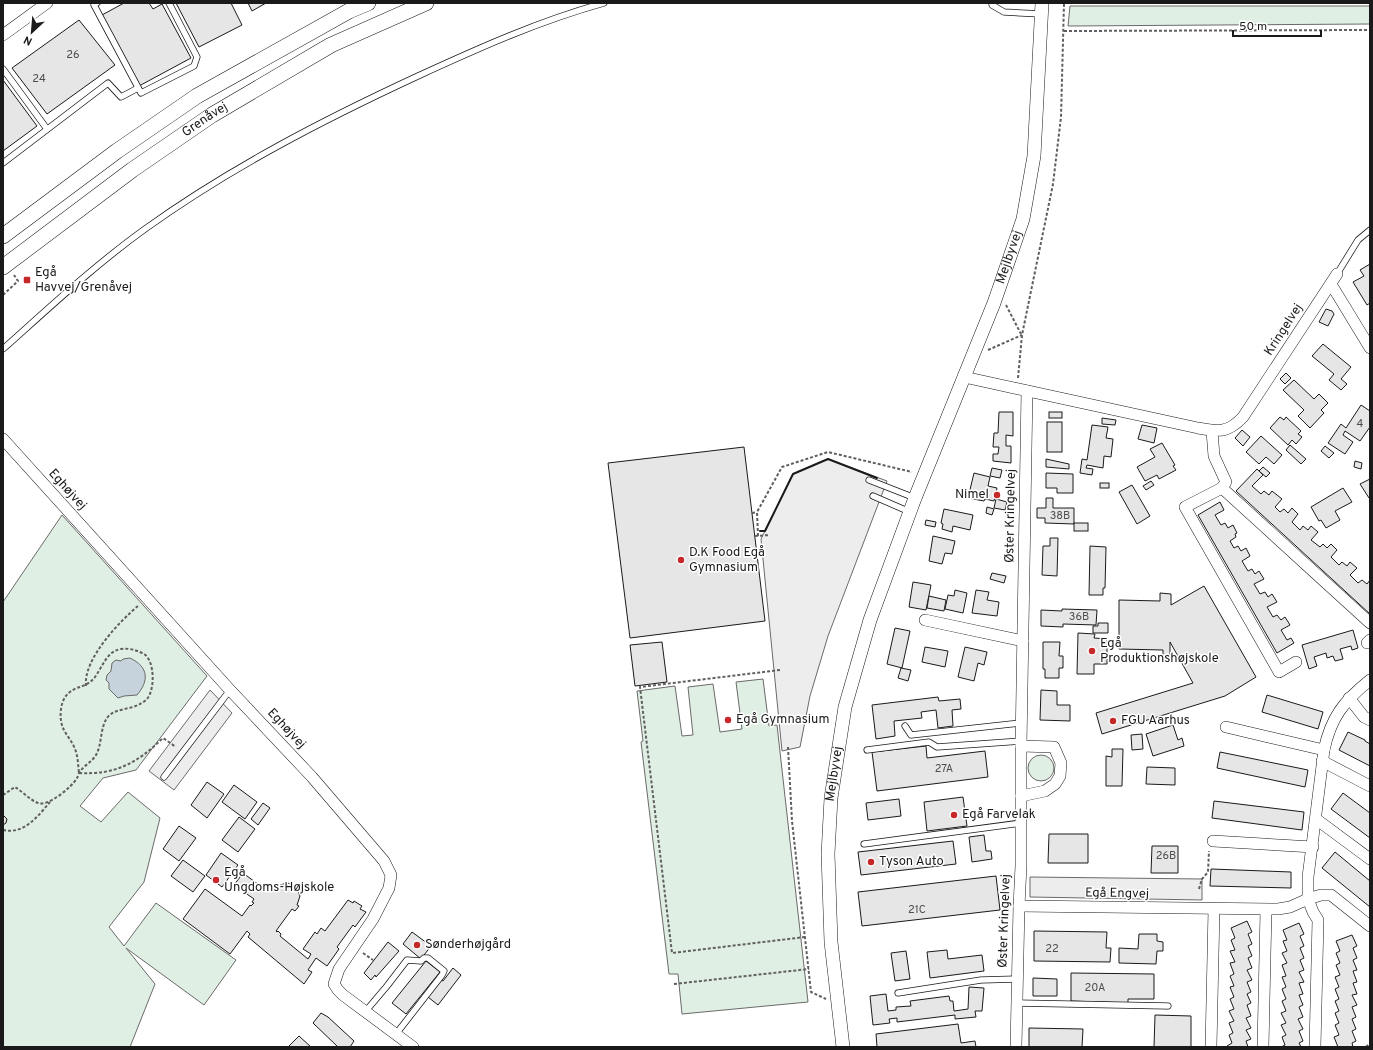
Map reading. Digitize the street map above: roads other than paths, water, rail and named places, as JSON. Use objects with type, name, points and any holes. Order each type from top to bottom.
[{"type":"main road","name":"Grenåvej","points":[[3,236],[110,156],[197,96],[349,10],[368,3]]},
{"type":"main road","name":"Grenåvej","points":[[5,266],[132,170],[212,114],[331,45],[426,3]]},
{"type":"street","points":[[3,35],[47,3]]},
{"type":"street","name":"Mejlbyvej","points":[[843,1047],[830,934],[828,854],[831,798],[845,707],[870,620],[915,498],[998,290],[1023,219],[1034,156],[1042,9]]},
{"type":"street","points":[[1334,279],[1370,348]]},
{"type":"street","name":"Kringelvej","points":[[964,377],[1212,431],[1230,429],[1243,417],[1334,279]]},
{"type":"street","name":"Øster Kringelvej","points":[[1016,1047],[1021,866],[1023,641],[1022,390]]},
{"type":"street","points":[[1212,431],[1214,456],[1226,482],[1222,488],[1185,507],[1279,672],[1296,662]]},
{"type":"street","name":"Eghøjvej","points":[[3,439],[230,690],[312,778],[384,862],[391,875],[389,888],[373,919],[339,970],[334,984],[343,995],[413,1047]]},
{"type":"street","points":[[1222,488],[1370,622]]},
{"type":"street","points":[[925,620],[1023,641]]},
{"type":"street","points":[[1315,1047],[1318,920],[1308,899],[1308,881],[1323,756],[1327,734],[1334,718],[1343,704],[1370,680]]},
{"type":"street","points":[[1349,698],[1364,717],[1370,720]]},
{"type":"street","points":[[1226,727],[1323,756],[1370,786]]},
{"type":"street","points":[[1021,744],[1054,747],[1061,763],[1060,776],[1055,784],[1045,791],[1021,796]]},
{"type":"street","points":[[1316,819],[1370,859]]},
{"type":"street","points":[[1213,842],[1313,847]]},
{"type":"street","name":"Egå Engvej","points":[[1019,906],[1278,910],[1321,895],[1331,896],[1370,926]]},
{"type":"street","points":[[1211,1047],[1214,909]]},
{"type":"street","points":[[1263,1047],[1266,910]]},
{"type":"lane","points":[[97,3],[94,5],[141,93],[194,66],[197,56],[169,3]]},
{"type":"lane","points":[[3,349],[57,301],[144,230],[247,162],[321,122],[434,69],[534,26],[569,13],[604,3]]},
{"type":"lane","points":[[992,3],[992,5],[1004,12],[1042,9]]},
{"type":"lane","points":[[3,69],[47,129]]},
{"type":"lane","points":[[3,163],[108,83],[121,97],[138,88]]},
{"type":"lane","name":"Kringelvej","points":[[1334,279],[1358,240],[1370,230]]},
{"type":"lane","points":[[869,480],[915,498]]},
{"type":"lane","points":[[874,496],[910,512]]},
{"type":"lane","points":[[164,777],[230,690]]},
{"type":"lane","points":[[905,726],[911,735],[1022,723]]},
{"type":"lane","points":[[867,750],[929,742],[936,747],[1021,744]]},
{"type":"lane","points":[[864,844],[1021,823]]},
{"type":"lane","points":[[365,1012],[407,960],[421,962],[424,958],[428,958],[444,971],[396,1034]]},
{"type":"lane","points":[[898,993],[981,980],[1017,979]]},
{"type":"lane","points":[[1017,1003],[1168,1006]]},
{"type":"place","name":"Egå Havvej/Grenåvej","points":[[27,280]]},
{"type":"place","name":"Nimel","points":[[997,495]]},
{"type":"place","name":"D.K Food Egå Gymnasium","points":[[681,560]]},
{"type":"place","name":"Egå Produktionshøjskole","points":[[1092,651]]},
{"type":"place","name":"Egå Gymnasium","points":[[728,720]]},
{"type":"place","name":"FGU Aarhus","points":[[1113,721]]},
{"type":"place","name":"Egå Farvelak","points":[[954,815]]},
{"type":"place","name":"Tyson Auto","points":[[871,862]]},
{"type":"place","name":"Egå Ungdoms-Højskole","points":[[216,880]]},
{"type":"place","name":"Sønderhøjgård","points":[[417,945]]}]
